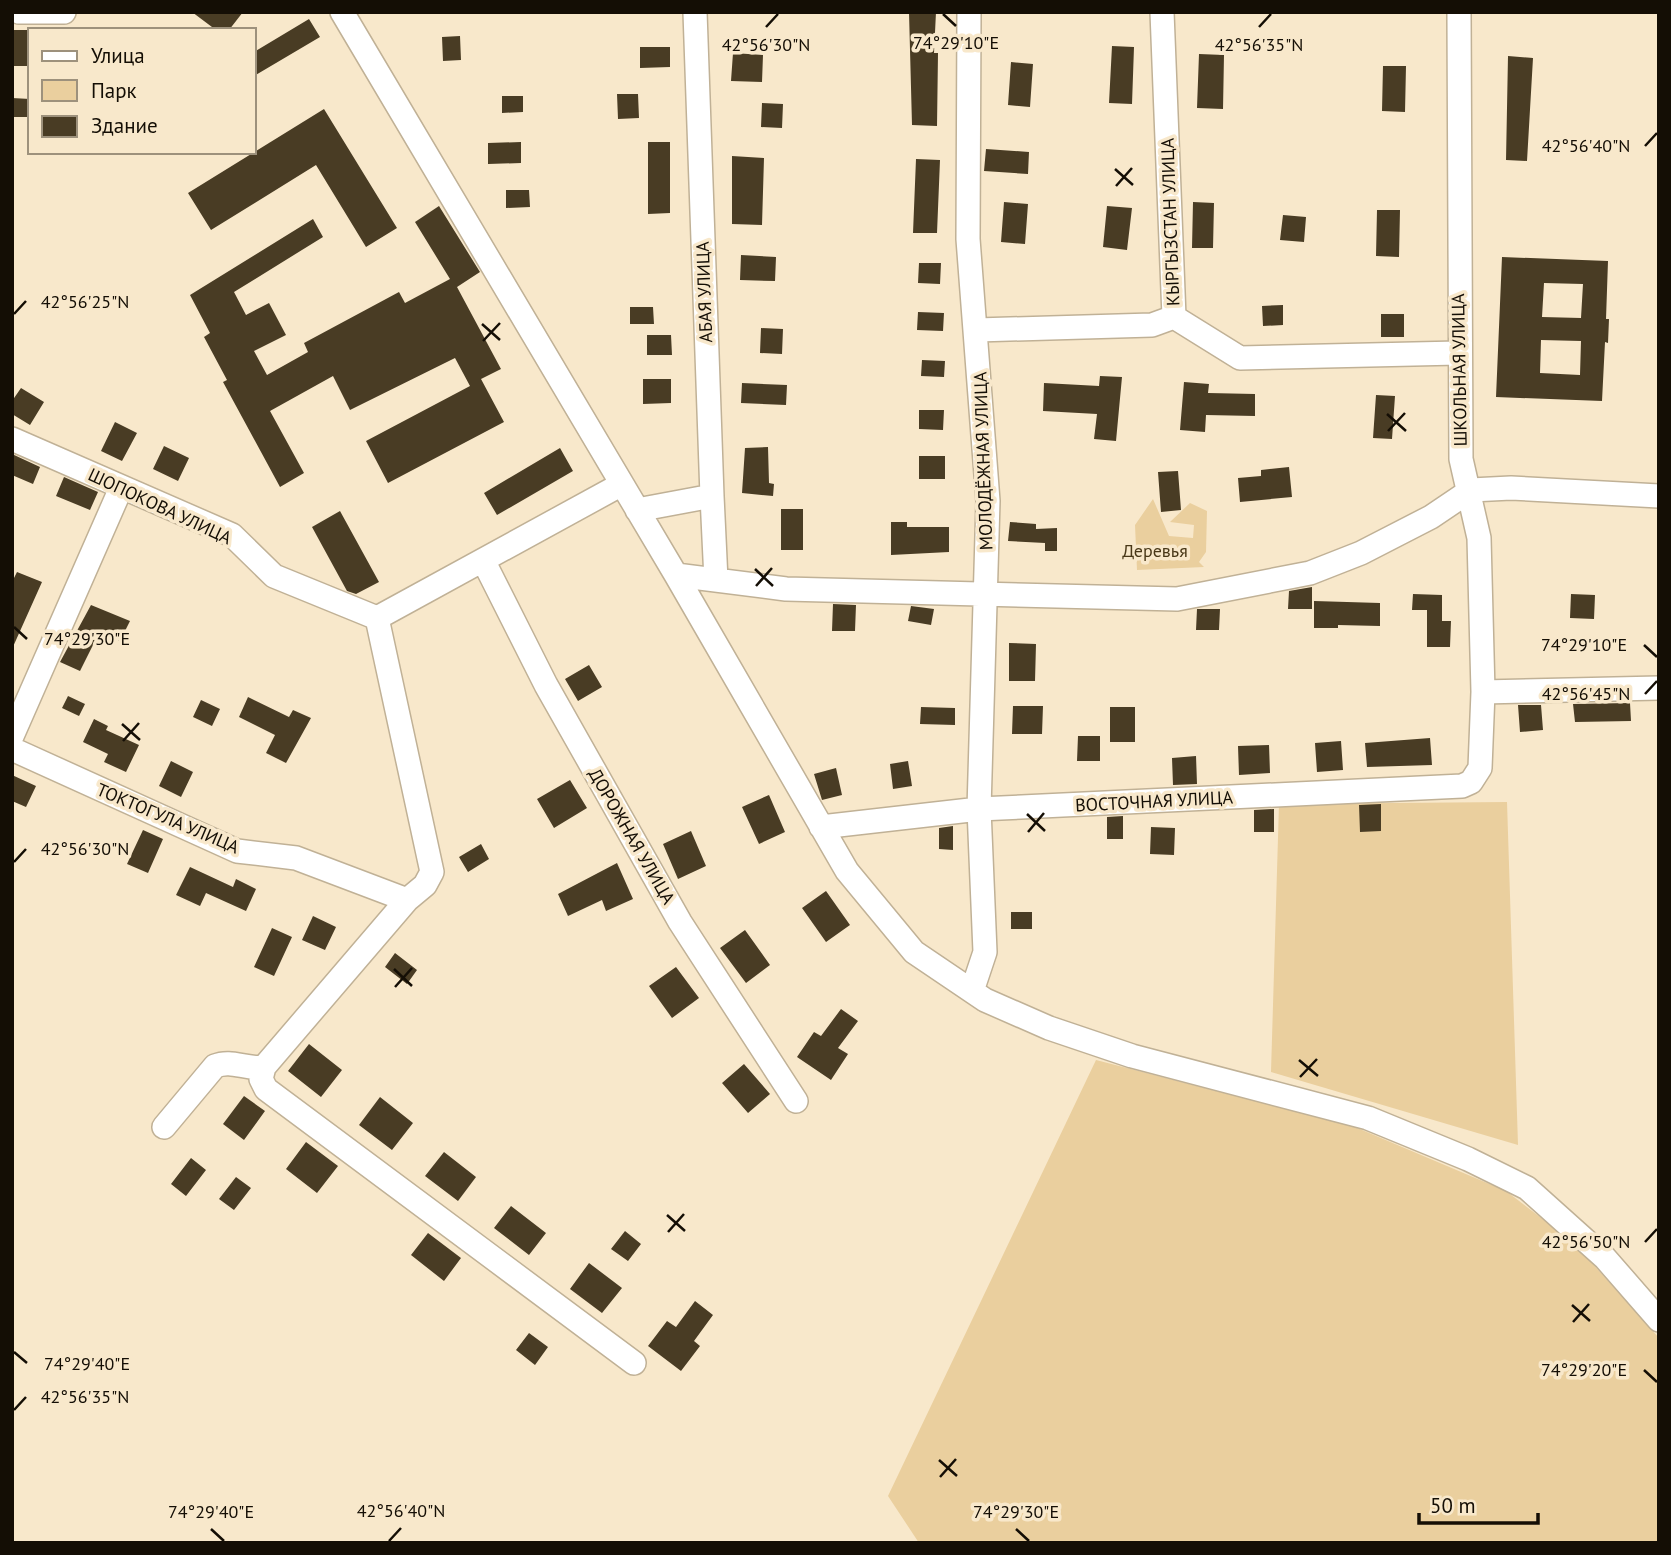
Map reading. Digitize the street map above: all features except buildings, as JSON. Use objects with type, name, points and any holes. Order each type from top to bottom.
[{"type":"street","points":[[19,12],[64,12]]},
{"type":"street","points":[[342,12],[676,575],[821,827],[854,881],[914,952],[985,1000],[1049,1028],[1132,1056],[1368,1118],[1468,1159],[1527,1188],[1605,1258],[1659,1320]]},
{"type":"street","name":"АБАЯ УЛИЦА","points":[[695,12],[716,580]]},
{"type":"street","name":"МОЛОДЁЖНАЯ УЛИЦА","points":[[969,12],[968,239],[988,501],[979,809],[985,952],[972,991]]},
{"type":"street","name":"КЫРГЫЗСТАН УЛИЦА","points":[[977,330],[1152,325],[1174,317],[1162,12]]},
{"type":"street","name":"ШКОЛЬНАЯ УЛИЦА","points":[[1459,12],[1458,353],[1461,459],[1471,490],[1479,538],[1483,692],[1480,768]]},
{"type":"street","points":[[1174,317],[1240,358],[1458,353]]},
{"type":"street","name":"ШОПОКОВА УЛИЦА","points":[[12,439],[232,535],[274,576],[377,618]]},
{"type":"street","points":[[622,484],[484,562],[377,618],[431,857],[432,872],[429,879],[407,900],[264,1067],[261,1079],[266,1089],[634,1363]]},
{"type":"street","points":[[12,736],[121,488]]},
{"type":"street","points":[[676,575],[786,589],[1177,599],[1310,573],[1361,554],[1431,517],[1471,490],[1511,488],[1659,496]]},
{"type":"street","points":[[637,510],[712,496]]},
{"type":"street","name":"ДОРОЖНАЯ УЛИЦА","points":[[484,562],[547,685],[680,922],[796,1101]]},
{"type":"street","points":[[1483,692],[1659,688]]},
{"type":"street","name":"ТОКТОГУЛА УЛИЦА","points":[[12,749],[237,851],[296,858],[407,900]]},
{"type":"street","name":"ВОСТОЧНАЯ УЛИЦА","points":[[821,827],[979,809],[1462,786],[1471,782],[1480,768]]},
{"type":"street","points":[[164,1127],[215,1066],[223,1062],[253,1069],[264,1067]]},
{"type":"green space","name":"Деревья","points":[[1153,499],[1169,536],[1193,538],[1194,525],[1170,522],[1190,503],[1207,511],[1206,552],[1199,562],[1204,567],[1137,570],[1135,525]]},
{"type":"green space","points":[[1507,802],[1518,1145],[1271,1072],[1279,804]]},
{"type":"green space","points":[[1096,1060],[1355,1127],[1506,1191],[1575,1244],[1659,1338],[1659,1543],[919,1543],[888,1496]]}]
